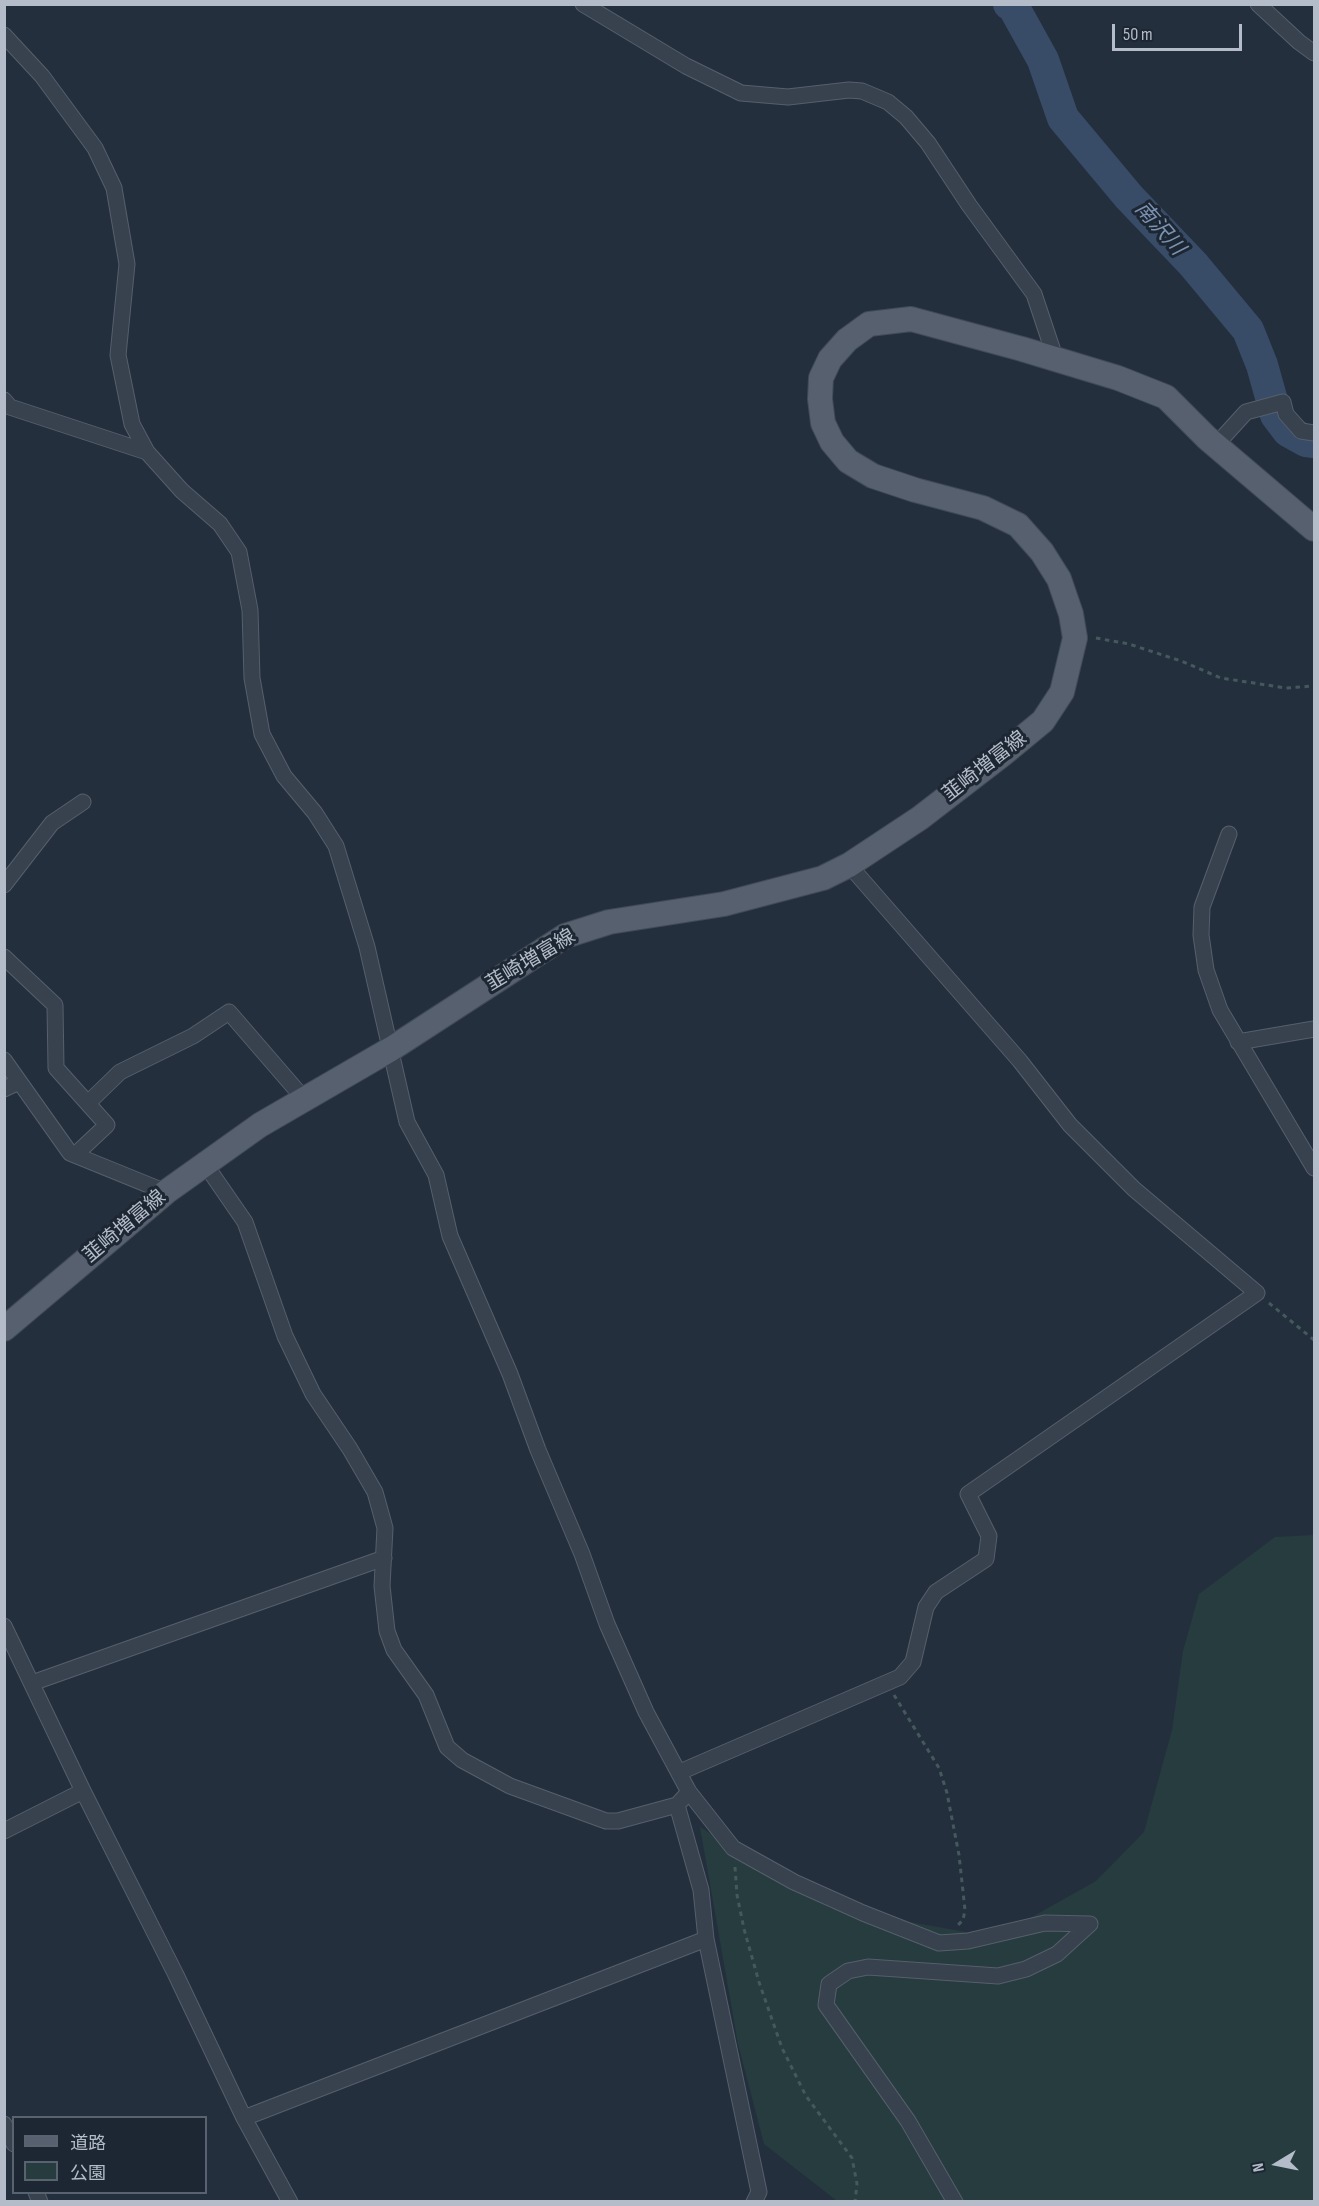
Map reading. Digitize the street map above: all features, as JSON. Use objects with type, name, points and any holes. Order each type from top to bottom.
[{"type":"main road","name":"韮崎増富線","points":[[4,1329],[166,1192],[260,1125],[391,1049],[565,936],[609,922],[724,904],[823,878],[849,865],[920,818],[1043,721],[1062,692],[1075,638],[1071,614],[1059,579],[1042,552],[1018,525],[983,507],[915,490],[873,476],[848,461],[831,442],[823,423],[820,399],[821,378],[830,359],[847,340],[869,324],[911,319],[1118,378],[1166,397],[1216,445],[1314,529]]},
{"type":"street","points":[[582,4],[686,66],[741,93],[788,98],[849,90],[862,91],[888,102],[906,117],[928,143],[969,205],[1034,294],[1056,360]]},
{"type":"street","points":[[1258,4],[1314,53]]},
{"type":"street","points":[[4,35],[42,76],[95,148],[114,188],[127,264],[118,355],[132,424],[147,452],[182,490],[220,524],[240,552],[250,610],[252,678],[262,734],[284,776],[315,813],[336,846],[367,947],[407,1122],[436,1175],[450,1236],[510,1374],[608,1624],[646,1712],[689,1792],[733,1848],[802,1885],[939,1943],[968,1941],[1045,1923],[1090,1924],[1057,1954],[1026,1969],[998,1976],[868,1967],[848,1971],[829,1984],[826,2005],[908,2121],[956,2202]]},
{"type":"street","points":[[4,400],[10,407],[147,452]]},
{"type":"street","points":[[1216,445],[1246,412],[1283,402],[1286,414],[1301,431],[1314,433]]},
{"type":"street","points":[[4,885],[52,823],[84,802]]},
{"type":"street","points":[[1228,834],[1202,907],[1201,935],[1206,970],[1220,1010],[1314,1168]]},
{"type":"street","points":[[680,1772],[900,1677],[913,1662],[926,1607],[936,1592],[986,1559],[989,1536],[968,1494],[1257,1293],[1134,1189],[1070,1125],[1013,1052],[849,865]]},
{"type":"street","points":[[4,957],[55,1005],[56,1068],[107,1125],[75,1155]]},
{"type":"street","points":[[88,1103],[120,1072],[193,1036],[229,1012],[305,1100]]},
{"type":"street","points":[[1238,1042],[1314,1029]]},
{"type":"street","points":[[4,1060],[70,1153],[166,1192]]},
{"type":"street","points":[[4,1089],[19,1082]]},
{"type":"street","points":[[205,1164],[245,1222],[285,1336],[313,1394],[350,1449],[375,1492],[385,1528],[382,1586],[387,1631],[394,1650],[426,1695],[447,1747],[462,1760],[510,1786],[606,1821],[618,1821],[677,1805],[689,1792]]},
{"type":"street","points":[[32,1683],[384,1558]]},
{"type":"street","points":[[4,1626],[244,2118],[290,2202]]},
{"type":"street","points":[[4,1831],[83,1791]]},
{"type":"street","points":[[677,1805],[701,1890],[706,1939],[759,2192],[754,2202]]},
{"type":"street","points":[[244,2118],[706,1939]]},
{"type":"street","points":[[4,2124],[12,2140]]},
{"type":"path","points":[[1075,638],[1092,638],[1129,644],[1181,661],[1221,678],[1286,688],[1314,686]]},
{"type":"path","points":[[1257,1293],[1314,1340]]},
{"type":"path","points":[[887,1683],[942,1776],[959,1855],[965,1910],[963,1920],[957,1927]]},
{"type":"path","points":[[733,1848],[737,1895],[759,1982],[782,2048],[806,2096],[852,2158],[857,2184],[855,2202]]},
{"type":"green space","points":[[1314,1535],[1314,2201],[837,2201],[764,2144],[738,2044],[700,1827],[830,1908],[972,1933],[1023,1922],[1096,1881],[1144,1832],[1172,1730],[1183,1651],[1199,1594],[1275,1537]]},
{"type":"waterway","name":"南沢川","points":[[1009,4],[1013,6],[1043,60],[1063,118],[1129,197],[1193,264],[1248,330],[1262,365],[1276,415],[1288,431],[1306,441],[1314,442]]}]
